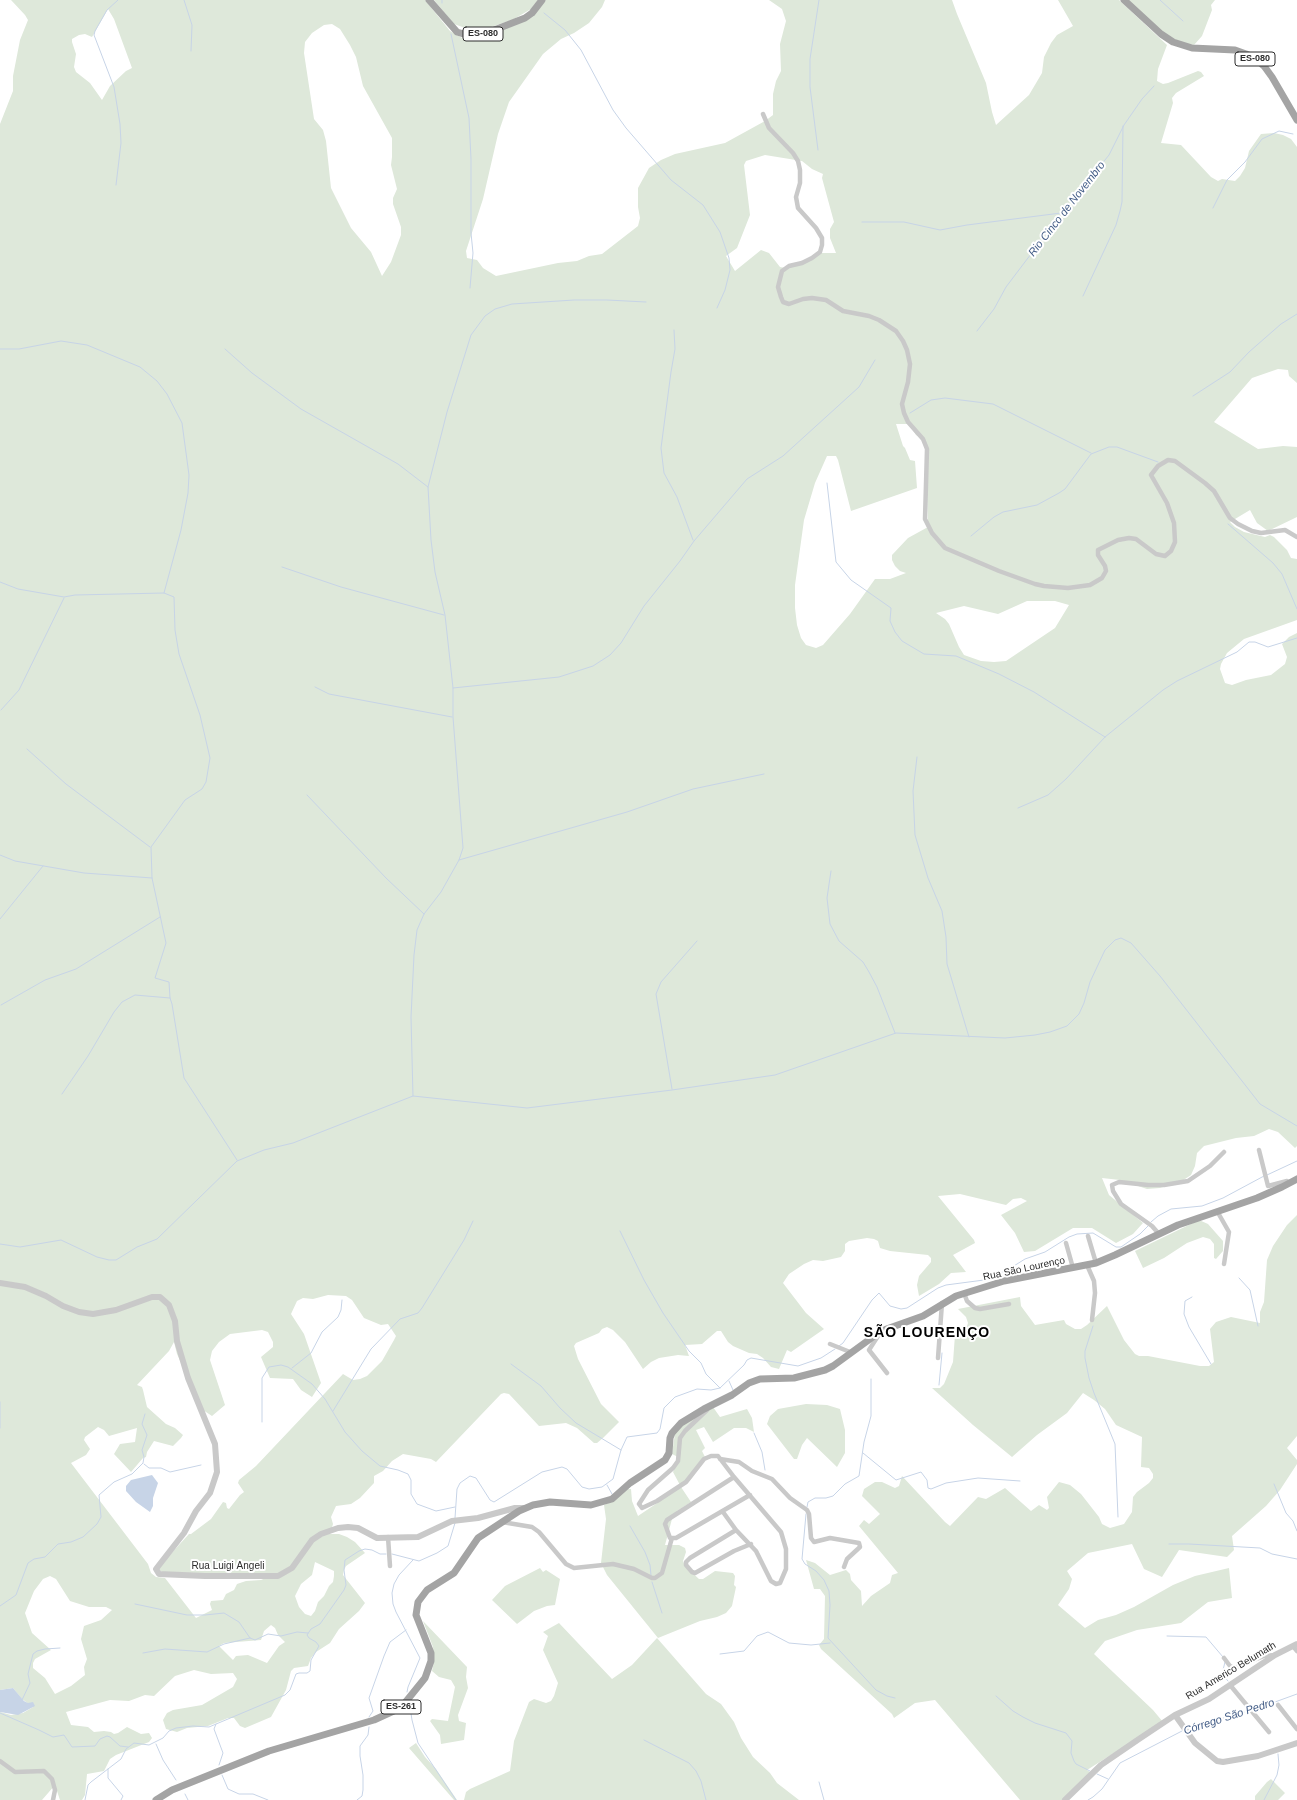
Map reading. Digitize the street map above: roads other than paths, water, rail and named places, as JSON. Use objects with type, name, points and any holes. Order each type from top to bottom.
[{"type":"main road","name":"ES-080","points":[[429,0],[457,32],[470,36],[484,34],[525,18],[532,13],[542,0]]},
{"type":"main road","name":"ES-080","points":[[1124,0],[1160,34],[1173,42],[1182,46],[1235,50],[1256,59],[1264,66],[1272,77],[1297,120]]},
{"type":"main road","name":"Rua São Lourenço","points":[[525,1508],[550,1502],[591,1505],[612,1499],[630,1483],[665,1460],[669,1454],[670,1438],[681,1423],[754,1381],[794,1378],[820,1372],[833,1366],[850,1352],[881,1331],[923,1316],[942,1303],[964,1293],[1004,1281],[1096,1263],[1159,1234],[1217,1211],[1257,1198],[1297,1179]]},
{"type":"main road","name":"ES-261","points":[[156,1800],[172,1790],[269,1751],[374,1720],[398,1709],[404,1704],[425,1678],[430,1661],[431,1653],[416,1615],[418,1602],[428,1590],[454,1573],[478,1538],[525,1508]]},
{"type":"street","points":[[763,114],[770,128],[793,153],[798,161],[800,170],[800,183],[796,197],[798,208],[816,228],[822,238],[820,252],[812,258],[802,263],[789,266],[782,271],[778,287],[783,302],[790,304],[803,299],[812,298],[826,300],[843,311],[869,316],[879,320],[896,331],[903,342],[910,364],[908,382],[902,404],[904,413],[908,422],[923,439],[927,449],[925,519],[932,533],[945,548],[999,571],[1036,584],[1068,588],[1090,585],[1102,578],[1106,571],[1105,566],[1098,555],[1098,550],[1118,540],[1129,538],[1136,539],[1156,554],[1165,556],[1171,551],[1175,542],[1174,523],[1167,503],[1152,475],[1158,466],[1168,460],[1175,461],[1205,483],[1220,499],[1230,518],[1238,524],[1252,531],[1261,533],[1286,530],[1297,537]]},
{"type":"street","points":[[1259,1150],[1267,1184],[1269,1186],[1297,1179]]},
{"type":"street","points":[[1159,1234],[1152,1226],[1121,1204],[1113,1190],[1113,1184],[1119,1182],[1164,1185],[1188,1180],[1210,1166],[1224,1152]]},
{"type":"street","points":[[1217,1211],[1229,1232],[1224,1264]]},
{"type":"street","points":[[1088,1236],[1096,1263]]},
{"type":"street","points":[[1066,1242],[1073,1268]]},
{"type":"street","points":[[1086,1265],[1094,1281],[1095,1293],[1092,1320]]},
{"type":"street","name":"Rua Luigi Angeli","points":[[0,1283],[25,1288],[46,1296],[79,1312],[93,1314],[116,1310],[152,1297],[160,1297],[169,1305],[173,1313],[178,1346],[194,1393],[214,1439],[218,1460],[217,1472],[210,1493],[196,1512],[184,1533],[157,1567],[157,1573],[161,1575],[278,1576],[292,1568],[312,1540],[330,1531],[352,1527],[362,1529],[377,1538],[418,1536],[452,1522],[504,1512],[515,1508],[525,1508]]},
{"type":"street","points":[[964,1293],[967,1301],[975,1308],[980,1309],[1009,1304]]},
{"type":"street","points":[[938,1358],[942,1303]]},
{"type":"street","points":[[881,1331],[869,1350],[887,1372]]},
{"type":"street","points":[[832,1345],[850,1352]]},
{"type":"street","points":[[711,1405],[680,1438],[678,1461],[673,1468],[648,1490],[639,1503],[640,1506],[642,1508],[647,1506],[683,1484],[708,1457],[714,1455],[720,1458],[739,1462],[752,1471],[772,1479],[790,1498],[807,1510],[809,1514],[809,1527],[813,1542],[815,1543],[830,1538],[859,1543],[860,1548],[847,1558],[844,1567]]},
{"type":"street","points":[[720,1458],[734,1478],[779,1528],[783,1535],[786,1549],[786,1569],[782,1581],[778,1584],[770,1580],[751,1544],[736,1530],[723,1512]]},
{"type":"street","points":[[502,1522],[532,1527],[539,1532],[566,1564],[574,1568],[614,1564],[634,1569],[655,1578],[662,1573],[672,1538],[665,1524],[667,1520],[734,1478]]},
{"type":"street","points":[[672,1538],[676,1538],[750,1495]]},
{"type":"street","points":[[736,1530],[690,1558],[686,1562],[686,1565],[692,1572],[697,1572],[734,1551],[751,1544]]},
{"type":"street","points":[[388,1537],[390,1566]]},
{"type":"street","name":"Rua Americo Belumath","points":[[1065,1800],[1101,1765],[1175,1715],[1209,1698],[1275,1656],[1296,1647]]},
{"type":"street","points":[[1224,1658],[1230,1666],[1234,1668],[1264,1656],[1275,1656]]},
{"type":"street","points":[[1230,1685],[1250,1711],[1269,1732]]},
{"type":"street","points":[[1278,1705],[1297,1729]]},
{"type":"street","points":[[1175,1715],[1199,1747],[1210,1757],[1220,1762],[1258,1756],[1297,1743]]},
{"type":"street","points":[[0,1761],[15,1772],[44,1771],[52,1779],[55,1790],[53,1800]]},
{"type":"water","points":[[152,1475],[158,1483],[153,1498],[153,1506],[150,1512],[136,1502],[126,1491],[126,1486],[131,1480]]},
{"type":"water","points":[[13,1688],[24,1701],[28,1703],[33,1702],[35,1706],[18,1715],[0,1712],[0,1690]]},
{"type":"waterway","points":[[116,185],[121,143],[120,124],[114,87],[94,35],[107,10],[118,0]]},
{"type":"waterway","points":[[184,0],[192,25],[191,51]]},
{"type":"waterway","points":[[818,150],[810,87],[810,59],[819,0]]},
{"type":"waterway","name":"Rio Cinco de Novembro","points":[[1160,0],[1183,21]]},
{"type":"waterway","points":[[544,13],[565,30],[581,50],[613,110],[626,128],[671,180],[703,205],[720,232],[729,258],[730,270],[725,290],[717,308]]},
{"type":"waterway","points":[[451,34],[469,118],[471,159],[471,233],[473,253],[470,288]]},
{"type":"waterway","name":"Rio Cinco de Novembro","points":[[977,331],[994,309],[1006,287],[1062,213],[1109,155],[1124,125],[1142,99],[1154,86]]},
{"type":"waterway","points":[[1083,296],[1116,225],[1120,211],[1122,202],[1123,126]]},
{"type":"waterway","points":[[1213,208],[1227,180],[1245,162],[1262,139],[1279,131],[1293,134]]},
{"type":"waterway","points":[[862,222],[904,222],[940,230],[1061,213]]},
{"type":"waterway","points":[[413,1096],[411,1017],[414,955],[417,930],[424,914],[441,892],[459,860],[463,848],[453,717],[453,688],[445,615],[435,572],[431,540],[428,487],[447,412],[471,335],[485,316],[495,309],[512,304],[574,300],[646,302]]},
{"type":"waterway","points":[[1193,396],[1230,372],[1249,352],[1281,324],[1297,314]]},
{"type":"waterway","points":[[674,330],[675,349],[661,448],[664,473],[677,497],[693,540]]},
{"type":"waterway","points":[[0,349],[19,349],[61,341],[87,345],[140,367],[157,381],[167,394],[182,423],[189,475],[188,493],[181,530],[164,593]]},
{"type":"waterway","points":[[225,349],[252,373],[301,409],[398,464],[428,487]]},
{"type":"waterway","points":[[453,688],[559,677],[593,666],[610,655],[621,643],[644,606],[694,541],[747,479],[783,456],[859,387],[875,360]]},
{"type":"waterway","points":[[910,413],[931,400],[945,398],[993,404],[1091,453]]},
{"type":"waterway","points":[[971,536],[994,517],[1003,512],[1037,505],[1065,489],[1091,454],[1109,447],[1117,447],[1158,462]]},
{"type":"waterway","points":[[827,483],[836,562],[851,580],[891,608],[890,621],[895,632],[902,641],[924,654],[956,656],[999,674],[1034,692],[1105,737]]},
{"type":"waterway","points":[[1228,524],[1273,563],[1282,574],[1297,609]]},
{"type":"waterway","points":[[282,567],[341,587],[444,615]]},
{"type":"waterway","points":[[0,582],[18,589],[64,597],[75,595],[164,593],[174,597],[175,630],[179,654],[200,715],[210,758],[206,782],[202,789],[185,800],[151,847],[152,878],[166,943],[155,978],[169,982],[170,998],[184,1078],[237,1160]]},
{"type":"waterway","points":[[1,710],[19,690],[64,598]]},
{"type":"waterway","points":[[1018,808],[1048,795],[1066,779],[1105,737],[1163,690],[1177,681],[1237,652],[1249,642],[1255,642],[1268,647],[1297,638]]},
{"type":"waterway","points":[[315,687],[329,694],[452,717]]},
{"type":"waterway","points":[[27,749],[66,784],[150,847]]},
{"type":"waterway","points":[[917,757],[913,791],[915,835],[928,878],[942,911],[946,937],[947,964],[969,1037]]},
{"type":"waterway","points":[[459,860],[627,812],[693,789],[764,774]]},
{"type":"waterway","points":[[307,795],[386,878],[424,914]]},
{"type":"waterway","points":[[0,855],[15,861],[84,873],[152,878]]},
{"type":"waterway","points":[[0,919],[43,866]]},
{"type":"waterway","points":[[831,871],[827,898],[830,924],[839,941],[863,962],[869,972],[877,987],[895,1033]]},
{"type":"waterway","points":[[1,1005],[45,980],[76,969],[160,917]]},
{"type":"waterway","points":[[0,1244],[20,1247],[61,1240],[97,1257],[116,1260],[137,1247],[157,1239],[237,1161],[264,1150],[293,1143],[413,1096],[527,1108],[672,1090],[775,1075],[896,1033],[1005,1038],[1050,1032],[1067,1026],[1079,1014],[1090,982],[1105,950],[1115,940],[1121,938],[1131,943],[1160,976],[1260,1104],[1297,1126]]},
{"type":"waterway","points":[[672,1089],[656,994],[661,982],[697,941]]},
{"type":"waterway","points":[[62,1094],[88,1056],[114,1012],[122,1002],[135,995],[170,998]]},
{"type":"waterway","points":[[1267,1175],[1297,1161]]},
{"type":"waterway","points":[[1151,1222],[1158,1216],[1171,1209],[1202,1206],[1223,1198],[1264,1176]]},
{"type":"waterway","points":[[333,1411],[371,1349],[400,1319],[418,1313],[422,1308],[464,1240],[473,1221]]},
{"type":"waterway","points":[[839,1346],[843,1343],[872,1300],[879,1293],[890,1306],[901,1309],[907,1308],[938,1288],[946,1285],[984,1280],[1009,1269],[1025,1259],[1045,1252],[1069,1237],[1077,1234],[1093,1233],[1116,1247],[1121,1247],[1140,1234],[1149,1225]]},
{"type":"waterway","points":[[620,1231],[644,1280],[663,1313],[689,1351],[701,1363],[706,1374],[720,1388]]},
{"type":"waterway","points":[[1239,1278],[1250,1290],[1258,1326]]},
{"type":"waterway","points":[[1192,1297],[1185,1301],[1184,1314],[1189,1327],[1211,1364]]},
{"type":"waterway","points":[[292,1368],[311,1353],[322,1332],[338,1317],[341,1310],[342,1300]]},
{"type":"waterway","points":[[1093,1326],[1085,1351],[1085,1358],[1094,1393],[1115,1444],[1118,1517]]},
{"type":"waterway","points":[[455,1518],[457,1489],[460,1483],[470,1476],[476,1478],[490,1500],[494,1502],[542,1472],[562,1467],[567,1469],[582,1487],[589,1489],[602,1487],[613,1479],[621,1450],[627,1437],[657,1433],[660,1429],[664,1408],[675,1397],[697,1389],[711,1390],[720,1388],[744,1365],[747,1360],[751,1358],[798,1366],[821,1358],[835,1349]]},
{"type":"waterway","points":[[939,1385],[942,1353]]},
{"type":"waterway","points":[[511,1364],[541,1386],[560,1408],[576,1423],[621,1450]]},
{"type":"waterway","points":[[262,1422],[262,1378],[269,1367],[281,1365],[288,1367],[312,1384],[325,1399],[345,1432],[362,1451],[380,1466],[408,1474],[411,1480],[411,1494],[417,1504],[436,1511],[455,1507]]},
{"type":"waterway","points":[[807,1507],[808,1502],[815,1498],[826,1498],[833,1496],[845,1484],[859,1476],[864,1442],[871,1416],[871,1379]]},
{"type":"waterway","points":[[729,1381],[733,1390]]},
{"type":"waterway","points":[[0,1402],[0,1428]]},
{"type":"waterway","points":[[0,1606],[16,1595],[28,1563],[34,1559],[45,1557],[58,1544],[71,1542],[83,1537],[97,1524],[101,1517],[99,1495],[114,1482],[132,1474],[143,1463],[144,1457],[142,1450],[147,1435],[142,1424],[145,1414]]},
{"type":"waterway","points":[[754,1433],[762,1452],[765,1470]]},
{"type":"waterway","points":[[863,1453],[896,1480],[921,1472],[927,1480],[928,1488],[931,1489],[946,1483],[978,1478],[1020,1481]]},
{"type":"waterway","points":[[144,1464],[149,1468],[161,1468],[170,1472],[201,1465]]},
{"type":"waterway","points":[[1274,1484],[1286,1513],[1293,1521],[1297,1531]]},
{"type":"waterway","points":[[607,1485],[612,1494]]},
{"type":"waterway","points":[[806,1514],[802,1559],[805,1564],[816,1571],[824,1580],[829,1591],[830,1605],[828,1638],[876,1690],[887,1696],[895,1698]]},
{"type":"waterway","points":[[392,1554],[419,1561],[437,1553],[448,1546],[455,1523]]},
{"type":"waterway","points":[[630,1526],[645,1552],[650,1565],[651,1575]]},
{"type":"waterway","points":[[1169,1544],[1260,1548],[1272,1554],[1297,1559]]},
{"type":"waterway","points":[[85,1800],[88,1785],[121,1759],[126,1749],[134,1743],[149,1745],[163,1738],[169,1731],[176,1728],[193,1726],[209,1727],[285,1695],[290,1690],[296,1674],[307,1673],[310,1671],[311,1660],[319,1646],[307,1635],[311,1629],[320,1624],[344,1590],[346,1585],[344,1570],[345,1560],[365,1549],[372,1550],[380,1554],[386,1554]]},
{"type":"waterway","points":[[407,1692],[420,1658],[396,1612],[393,1604],[392,1593],[394,1584],[399,1575],[413,1560]]},
{"type":"waterway","points":[[652,1582],[662,1613]]},
{"type":"waterway","points":[[135,1604],[187,1615],[224,1613],[239,1622],[250,1638],[255,1640],[268,1634],[281,1636],[297,1632],[308,1633]]},
{"type":"waterway","points":[[369,1717],[373,1711],[369,1698],[384,1656],[390,1642],[406,1630]]},
{"type":"waterway","points":[[720,1654],[744,1651],[757,1636],[768,1632],[789,1643],[811,1645],[830,1643]]},
{"type":"waterway","points":[[1167,1636],[1206,1637],[1223,1657]]},
{"type":"waterway","points":[[143,1653],[165,1649],[207,1652],[224,1644],[250,1638]]},
{"type":"waterway","points":[[22,1700],[30,1683],[28,1674],[33,1654],[37,1651],[45,1649],[60,1648]]},
{"type":"waterway","points":[[1225,1662],[1222,1674],[1228,1681]]},
{"type":"waterway","name":"Córrego São Pedro","points":[[1253,1710],[1297,1694]]},
{"type":"waterway","points":[[996,1696],[1013,1711],[1023,1717],[1035,1723],[1066,1733],[1072,1741],[1071,1753],[1074,1761],[1076,1764],[1090,1771]]},
{"type":"waterway","points":[[410,1707],[418,1743],[456,1800]]},
{"type":"waterway","name":"Córrego São Pedro","points":[[1187,1728],[1249,1711]]},
{"type":"waterway","points":[[0,1713],[53,1737],[64,1735],[72,1747],[95,1746],[100,1739],[107,1736],[120,1746],[128,1747]]},
{"type":"waterway","points":[[216,1724],[214,1729],[223,1753],[219,1765]]},
{"type":"waterway","points":[[357,1800],[362,1796],[363,1790],[360,1746],[368,1735],[369,1727]]},
{"type":"waterway","name":"Córrego São Pedro","points":[[1088,1800],[1102,1789],[1120,1763],[1182,1731]]},
{"type":"waterway","points":[[644,1740],[689,1763],[696,1771],[701,1781],[706,1800]]},
{"type":"waterway","points":[[156,1744],[163,1760],[176,1780]]},
{"type":"waterway","points":[[1264,1800],[1277,1775],[1279,1765],[1278,1754]]},
{"type":"waterway","points":[[108,1769],[108,1778],[123,1796],[121,1800]]},
{"type":"waterway","points":[[1097,1774],[1108,1779]]},
{"type":"waterway","points":[[222,1775],[228,1789],[239,1794],[253,1794],[268,1800]]},
{"type":"waterway","points":[[819,1782],[824,1800]]},
{"type":"waterway","points":[[185,1794],[188,1800]]},
{"type":"district","name":"SÃO LOURENÇO","points":[[927,1333]]}]
